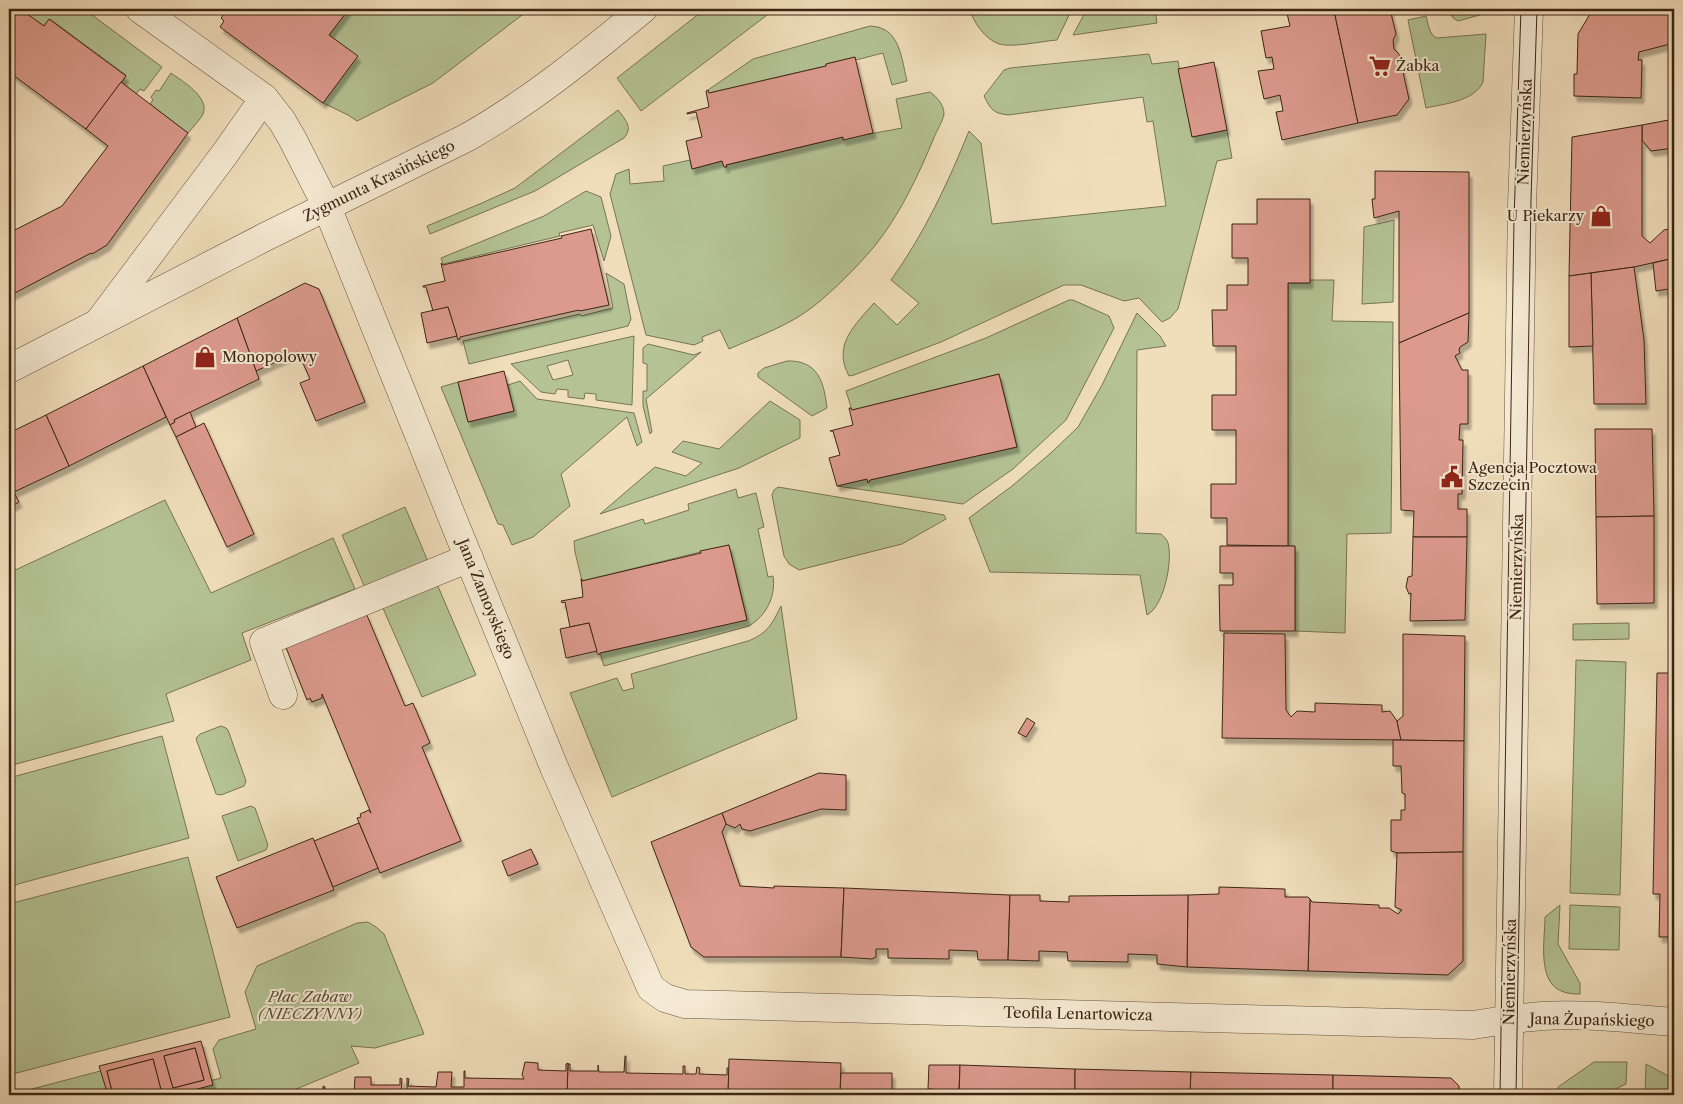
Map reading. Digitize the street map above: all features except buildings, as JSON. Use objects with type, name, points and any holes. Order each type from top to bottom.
[{"type":"street","name":"Jana Zamoyskiego","points":[[140,9],[264,98],[289,133],[327,206],[574,812],[651,988]]},
{"type":"street","name":"Zygmunta Krasińskiego","points":[[9,369],[264,237],[466,138],[496,121],[557,79],[643,9]]},
{"type":"street","name":"Niemierzyńska","points":[[1508,1095],[1522,206],[1529,9]]},
{"type":"street","name":"Zygmunta Krasińskiego","points":[[98,324],[264,98]]},
{"type":"street","points":[[283,695],[264,642],[469,558]]},
{"type":"street","name":"Teofila Lenartowicza","points":[[651,988],[665,998],[685,1004],[1473,1025],[1510,1019]]},
{"type":"street","name":"Jana Żupańskiego","points":[[1510,1019],[1544,1016],[1589,1016],[1674,1022]]},
{"type":"green space","points":[[20,9],[84,9],[162,67],[144,91],[140,89],[136,94],[121,82],[126,75],[50,19],[44,26]]},
{"type":"green space","points":[[349,9],[530,9],[433,83],[357,121],[323,103],[357,56],[329,35]]},
{"type":"green space","points":[[705,9],[775,9],[641,111],[617,78]]},
{"type":"green space","points":[[970,9],[1072,9],[1057,40],[1005,45],[994,42],[984,34]]},
{"type":"green space","points":[[1087,9],[1155,9],[1157,23],[1073,35]]},
{"type":"green space","points":[[1448,9],[1488,9],[1487,13],[1458,21],[1453,18]]},
{"type":"green space","points":[[1426,16],[1431,32],[1437,38],[1486,34],[1483,82],[1479,88],[1466,98],[1426,108],[1408,20]]},
{"type":"green space","points":[[870,26],[888,32],[898,45],[907,81],[892,85],[883,53],[856,60],[855,57],[826,64],[826,66],[709,93],[708,90],[753,59]]},
{"type":"green space","points":[[1149,54],[1152,64],[1178,61],[1192,137],[1227,130],[1232,158],[1217,161],[1178,309],[1170,318],[1162,322],[1139,298],[1124,301],[1081,285],[1064,285],[941,342],[849,376],[844,365],[844,345],[853,328],[874,303],[897,325],[919,303],[891,280],[914,245],[934,208],[953,170],[969,131],[981,143],[992,224],[1166,206],[1153,121],[1147,122],[1143,97],[1008,115],[993,110],[984,96],[1004,70],[1010,68]]},
{"type":"green space","points":[[171,73],[194,90],[204,108],[203,114],[188,133],[150,104],[153,100],[151,97],[156,90],[159,91]]},
{"type":"green space","points":[[930,92],[943,107],[943,119],[923,164],[883,236],[859,264],[814,306],[784,325],[729,349],[720,330],[702,337],[703,341],[694,345],[646,335],[610,194],[616,174],[629,169],[630,184],[664,181],[663,166],[690,160],[692,169],[722,161],[726,165],[843,137],[843,139],[902,128],[896,99]]},
{"type":"green space","points":[[618,110],[628,127],[624,138],[535,191],[430,234],[427,226],[515,188]]},
{"type":"green space","points":[[586,191],[601,197],[611,236],[604,261],[593,225],[559,233],[560,236],[443,264],[441,258],[544,216]]},
{"type":"green space","points":[[1394,220],[1393,302],[1362,304],[1364,227]]},
{"type":"green space","points":[[606,273],[624,284],[631,319],[628,326],[469,364],[463,341],[613,308]]},
{"type":"green space","points":[[1310,280],[1334,280],[1332,321],[1393,322],[1391,533],[1347,534],[1345,633],[1295,631],[1295,546],[1288,546],[1288,283],[1310,283]]},
{"type":"green space","points":[[1069,300],[1109,316],[1114,328],[1066,420],[1013,469],[963,504],[837,486],[867,479],[869,483],[870,480],[1017,447],[999,374],[852,410],[846,391],[986,338]]},
{"type":"green space","points":[[1137,313],[1160,336],[1166,346],[1137,350],[1136,533],[1161,534],[1167,542],[1169,551],[1166,582],[1158,602],[1147,615],[1140,575],[990,572],[969,518],[1012,486],[1078,427],[1102,385]]},
{"type":"green space","points":[[634,336],[632,405],[596,400],[596,394],[585,393],[584,399],[568,397],[568,390],[557,389],[555,394],[541,392],[511,364]],"holes":[[[568,360],[573,375],[553,380],[547,366]]]},
{"type":"green space","points":[[648,344],[694,355],[701,352],[646,399],[652,432],[650,434],[643,406],[643,391],[647,391],[647,364],[643,363],[643,348]]},
{"type":"green space","points":[[787,361],[806,364],[818,374],[824,390],[827,408],[812,416],[758,377],[758,373],[764,368]]},
{"type":"green space","points":[[520,381],[537,399],[634,413],[642,442],[637,446],[627,417],[561,474],[570,506],[533,537],[512,545],[503,525],[498,524],[441,387],[458,382],[468,422],[514,411],[508,385]]},
{"type":"green space","points":[[770,401],[800,420],[800,438],[739,468],[600,514],[655,467],[686,476],[702,463],[672,452],[683,441],[719,449]]},
{"type":"green space","points":[[778,487],[944,515],[946,519],[902,544],[799,570],[789,564],[784,556],[772,495]]},
{"type":"green space","points":[[736,489],[738,498],[756,493],[764,527],[758,529],[768,577],[773,576],[774,583],[771,598],[765,611],[749,626],[604,666],[600,653],[747,619],[729,545],[582,581],[574,541],[643,519],[645,524],[689,510],[688,504]]},
{"type":"green space","points":[[165,500],[211,593],[333,538],[355,589],[242,633],[251,660],[166,694],[174,721],[9,766],[9,573]]},
{"type":"green space","points":[[405,507],[429,564],[366,590],[342,535]]},
{"type":"green space","points":[[437,584],[476,675],[422,697],[382,606]]},
{"type":"green space","points":[[781,606],[797,719],[612,797],[570,693],[617,678],[623,691],[634,688],[631,674],[748,641],[760,635],[769,627]]},
{"type":"green space","points":[[1629,623],[1629,639],[1573,640],[1573,624]]},
{"type":"green space","points":[[1576,660],[1626,662],[1620,895],[1570,893]]},
{"type":"green space","points":[[221,726],[228,730],[246,781],[244,786],[221,795],[216,794],[196,739],[200,734]]},
{"type":"green space","points":[[162,736],[189,838],[18,884],[9,889],[9,778]]},
{"type":"green space","points":[[251,806],[255,808],[268,845],[266,850],[238,861],[222,816]]},
{"type":"green space","points":[[188,857],[230,1017],[9,1075],[9,904]]},
{"type":"green space","points":[[1560,905],[1558,944],[1580,983],[1580,994],[1566,993],[1555,987],[1549,980],[1546,971],[1544,960],[1545,917]]},
{"type":"green space","points":[[1570,905],[1620,907],[1619,950],[1569,949]]},
{"type":"green space","name":"Plac Zabaw (NIECZYNNY)","points":[[368,922],[384,934],[424,1034],[375,1048],[351,1046],[359,1063],[282,1095],[156,1095],[221,1078],[213,1049],[219,1040],[256,1029],[245,992],[257,966],[357,923]]},
{"type":"green space","points":[[1594,1062],[1627,1062],[1626,1084],[1602,1095],[1558,1095],[1558,1087]]},
{"type":"green space","points":[[1646,1064],[1674,1079],[1674,1095],[1645,1095]]},
{"type":"green space","points":[[104,1070],[111,1095],[9,1095]]},
{"type":"tram line","points":[[1500,1095],[1514,220],[1521,9]]},
{"type":"tram line","points":[[1516,1095],[1531,199],[1537,9]]},
{"type":"place","name":"Żabka","points":[[1380,66]]},
{"type":"place","name":"U Piekarzy","points":[[1601,216]]},
{"type":"place","name":"Monopolowy","points":[[205,357]]},
{"type":"place","name":"Agencja Pocztowa Szczecin","points":[[1452,477]]}]
